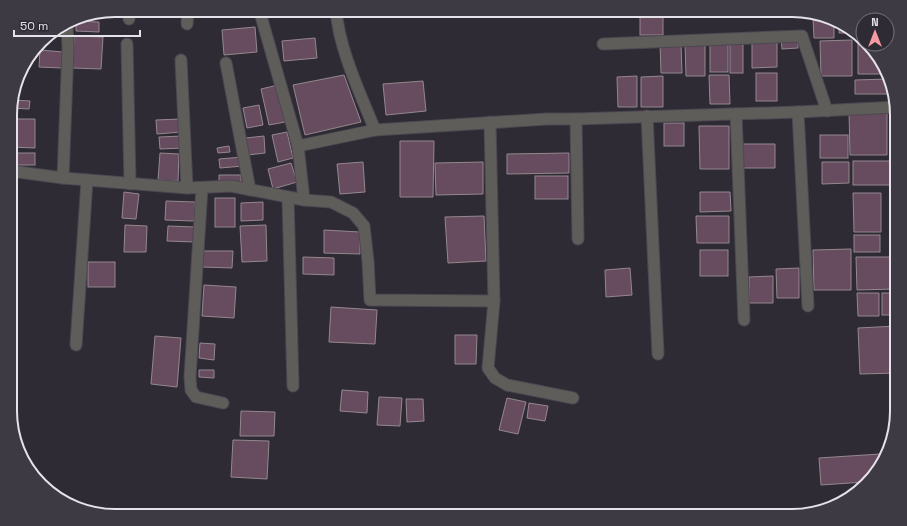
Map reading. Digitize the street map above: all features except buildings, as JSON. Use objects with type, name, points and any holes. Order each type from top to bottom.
[{"type":"street","points":[[187,24],[188,17]]},
{"type":"street","points":[[261,17],[298,146],[304,200]]},
{"type":"street","points":[[336,17],[337,24],[350,67],[375,130]]},
{"type":"street","points":[[63,178],[68,48],[67,29]]},
{"type":"street","points":[[603,44],[802,36],[827,111]]},
{"type":"street","points":[[127,44],[130,184]]},
{"type":"street","points":[[181,60],[187,188]]},
{"type":"street","points":[[226,63],[250,190]]},
{"type":"street","points":[[298,146],[375,130],[547,118],[576,119],[827,111],[890,107]]},
{"type":"street","points":[[798,112],[808,306]]},
{"type":"street","points":[[736,114],[744,320]]},
{"type":"street","points":[[647,116],[658,354]]},
{"type":"street","points":[[576,119],[578,239]]},
{"type":"street","points":[[490,122],[494,301],[488,368],[495,378],[507,385],[573,398]]},
{"type":"street","points":[[17,172],[63,178],[187,188],[231,186],[304,200],[331,202],[353,214],[364,226],[368,260],[370,300],[494,301]]},
{"type":"street","points":[[76,345],[87,180]]},
{"type":"street","points":[[202,188],[190,377],[191,390],[196,397],[223,403]]},
{"type":"street","points":[[288,197],[292,386]]}]
